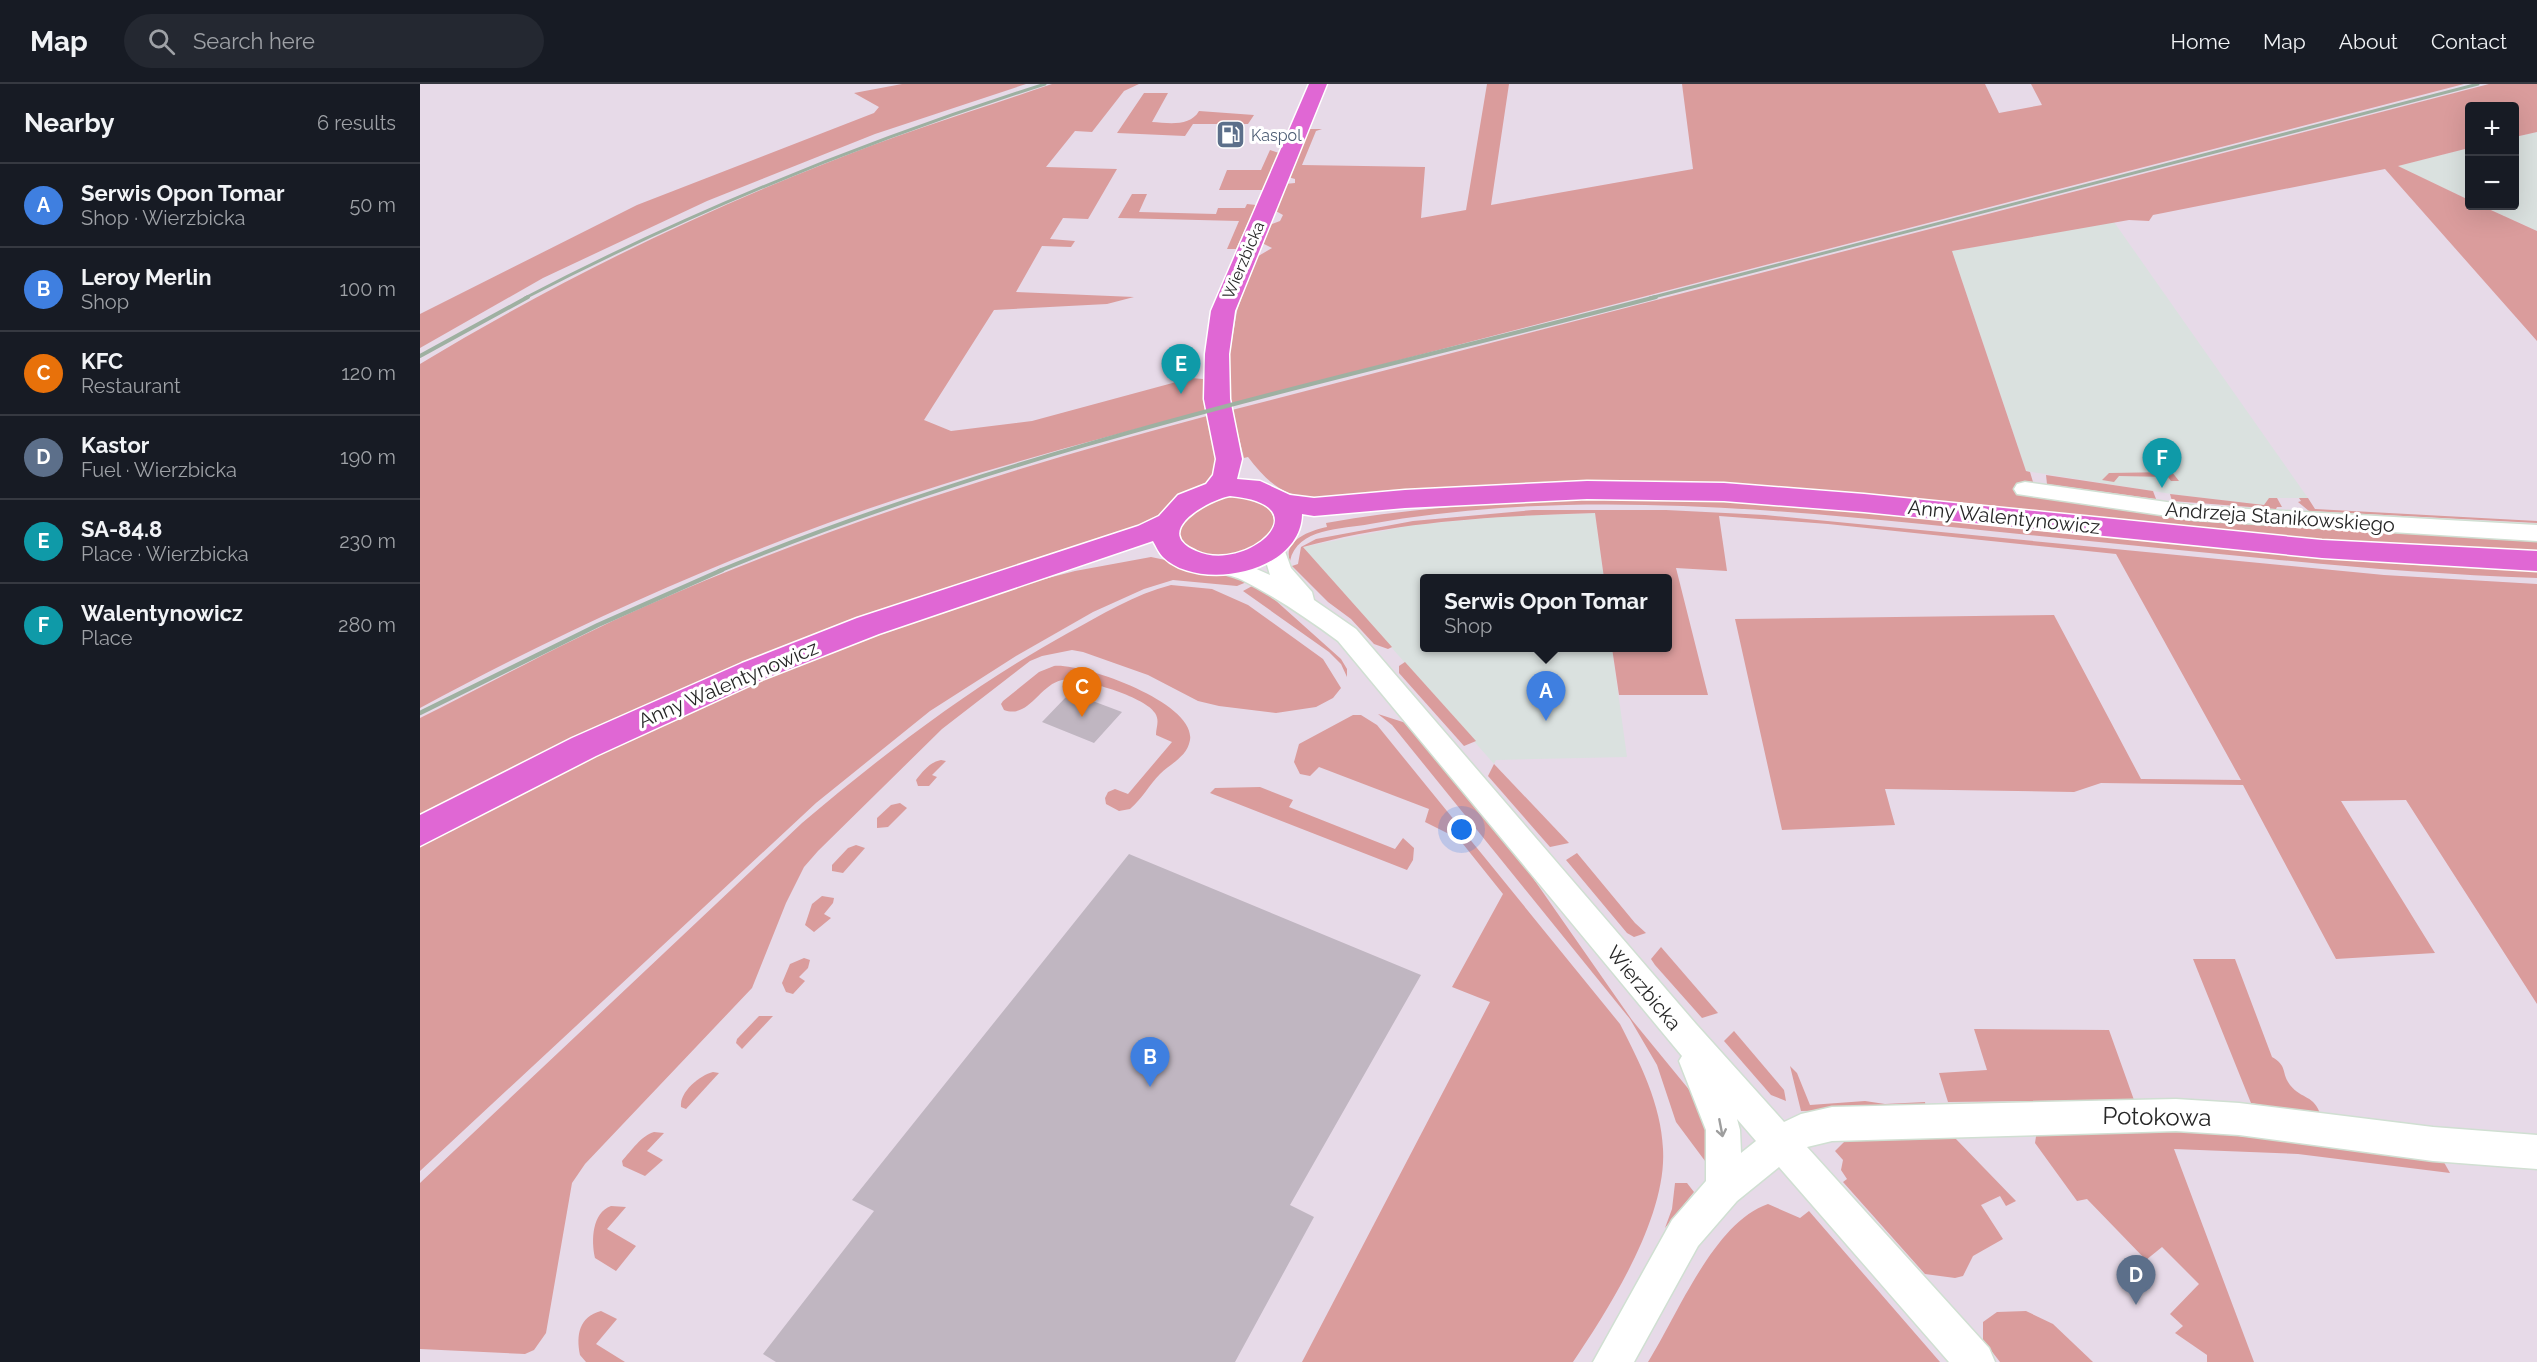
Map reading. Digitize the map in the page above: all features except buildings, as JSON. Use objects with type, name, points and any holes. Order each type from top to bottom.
[{"type":"main road","name":"Wierzbicka","points":[[1216,489],[1226,476],[1228,446],[1217,399],[1217,354],[1223,310],[1318,84]]},
{"type":"main road","name":"Wierzbicka","points":[[1228,446],[1257,490]]},
{"type":"main road","points":[[1237,487],[1257,490],[1282,503],[1290,519],[1281,540],[1256,558],[1226,565],[1203,564],[1178,553],[1167,537],[1167,523],[1175,510],[1184,502],[1216,489],[1237,487]]},
{"type":"main road","name":"Anny Walentynowicz","points":[[1282,503],[1306,507],[1587,490],[1755,494],[2322,549],[2537,561]]},
{"type":"main road","name":"Anny Walentynowicz","points":[[1281,540],[1326,519],[1471,496]]},
{"type":"main road","name":"Anny Walentynowicz","points":[[420,832],[609,735],[758,669],[927,606],[1145,535],[1167,523]]},
{"type":"main road","name":"Anny Walentynowicz","points":[[1049,568],[1141,553],[1178,553]]},
{"type":"street","name":"Andrzeja Stanikowskiego","points":[[2025,489],[2195,513],[2537,533]]},
{"type":"street","name":"Wierzbicka","points":[[1281,540],[1280,570],[1316,612]]},
{"type":"street","name":"Wierzbicka","points":[[1226,565],[1250,574],[1316,612],[1347,635],[1453,757],[1684,1035],[1974,1362]]},
{"type":"street","points":[[1684,1035],[1715,1105],[1723,1130],[1724,1188]]},
{"type":"street","name":"Potokowa","points":[[1613,1362],[1685,1233],[1724,1188],[1780,1144],[1801,1131],[1832,1124],[2176,1115],[2239,1119],[2433,1144],[2537,1152]]},
{"type":"shaded area","points":[[902,84],[1026,84],[875,134],[707,201],[543,278],[420,348],[420,314],[637,205],[874,113],[879,107],[854,93]]},
{"type":"shaded area","points":[[1052,84],[1139,84],[1124,91],[1092,132],[1075,131],[1046,167],[1117,169],[1088,219],[1063,218],[1050,239],[1075,241],[1071,247],[1042,246],[1016,292],[1134,297],[1107,304],[994,310],[924,420],[951,431],[1032,421],[1191,378],[1203,379],[1205,411],[968,476],[828,523],[724,563],[621,608],[519,656],[420,708],[420,364],[568,281],[720,207],[880,142]]},
{"type":"shaded area","points":[[1487,84],[1509,84],[1491,205],[1693,169],[1682,84],[1985,84],[1999,113],[2042,105],[2031,84],[2464,84],[1230,404],[1227,369],[1237,311],[1255,258],[1272,248],[1264,244],[1263,239],[1269,225],[1280,221],[1283,215],[1274,210],[1285,184],[1295,183],[1295,179],[1288,177],[1307,129],[1322,129],[1316,131],[1302,165],[1425,167],[1421,218],[1466,210]]},
{"type":"shaded area","points":[[2489,84],[2537,84],[2537,132],[2519,136],[2519,102],[2465,102],[2465,149],[2398,166],[2465,198],[2465,210],[2491,210],[2537,231],[2537,341],[2385,169],[2153,215],[2149,221],[2129,220],[1952,251],[2026,471],[2030,472],[2033,482],[2026,481],[2025,495],[2169,516],[2537,539],[2537,553],[2337,542],[1814,491],[1322,502],[1321,497],[1298,496],[1279,488],[1263,475],[1248,457],[1244,458],[1232,410]]},
{"type":"shaded area","points":[[1144,93],[1168,93],[1152,122],[1184,122],[1190,120],[1199,111],[1254,115],[1248,124],[1193,124],[1185,136],[1117,133]]},
{"type":"shaded area","points":[[2537,132],[2537,231],[2491,210],[2519,210],[2519,136]]},
{"type":"shaded area","points":[[2465,149],[2465,198],[2397,166]]},
{"type":"shaded area","points":[[1270,150],[1279,153],[1263,190],[1219,190],[1227,170],[1261,170]]},
{"type":"shaded area","points":[[1132,194],[1147,194],[1139,212],[1216,214],[1218,208],[1245,208],[1247,204],[1256,205],[1236,249],[1227,249],[1239,221],[1118,218]]},
{"type":"shaded area","points":[[2114,222],[2308,498],[2269,498],[2264,505],[2178,495],[2026,471],[1952,251]]},
{"type":"shaded area","points":[[1207,416],[1220,466],[1213,481],[1171,502],[1155,523],[936,593],[420,820],[420,718],[622,617],[785,549],[854,523],[994,477]]},
{"type":"shaded area","points":[[2172,472],[2179,481],[2171,481],[2168,477],[2119,476],[2114,482],[2102,480],[2109,473]]},
{"type":"shaded area","points":[[2046,475],[2153,491],[2156,499],[2047,484]]},
{"type":"shaded area","points":[[2170,494],[2264,505],[2269,498],[2277,498],[2282,507],[2276,509],[2172,501]]},
{"type":"shaded area","points":[[1236,495],[1264,503],[1272,513],[1275,529],[1261,545],[1235,556],[1212,557],[1191,550],[1183,543],[1178,533],[1181,519],[1214,498]]},
{"type":"shaded area","points":[[1595,498],[1766,502],[2284,554],[2416,565],[2537,570],[2537,578],[2337,565],[1784,512],[1646,505],[1507,508],[1438,514],[1334,529],[1311,536],[1302,542],[1294,550],[1290,561],[1290,547],[1294,542],[1300,537],[1327,527],[1326,523],[1427,509]]},
{"type":"shaded area","points":[[2299,498],[2308,498],[2315,509],[2537,521],[2537,523],[2309,511],[2298,502],[2301,501]]},
{"type":"shaded area","points":[[1533,510],[1666,510],[1765,515],[2384,575],[2537,584],[2537,1004],[2406,800],[2341,801],[2435,953],[2336,959],[2243,785],[2101,783],[2074,792],[1885,789],[1895,825],[1782,830],[1735,619],[2054,615],[2141,779],[2241,780],[2116,554],[1828,524],[1719,516],[1727,571],[1676,568],[1708,695],[1619,695],[1613,652],[1672,652],[1672,574],[1603,574],[1595,513],[1448,521],[1375,531],[1303,547],[1392,647],[1388,649],[1374,644],[1351,619],[1328,602],[1292,566],[1298,564],[1301,547],[1316,539],[1413,521]]},
{"type":"shaded area","points":[[1595,513],[1603,574],[1420,574],[1420,652],[1613,652],[1627,757],[1496,760],[1494,764],[1303,547],[1413,525],[1509,516]]},
{"type":"shaded area","points":[[1151,557],[1228,573],[1249,581],[1237,586],[1173,580],[1144,589],[1093,612],[1016,656],[930,711],[816,803],[420,1171],[420,844],[603,749],[836,647],[1018,586],[1075,571]]},
{"type":"shaded area","points":[[1171,585],[1212,589],[1248,605],[1323,659],[1341,688],[1333,698],[1316,707],[1276,713],[1198,701],[1148,675],[1083,652],[1072,650],[1030,661],[942,729],[818,851],[804,867],[786,903],[752,988],[585,1164],[572,1183],[546,1333],[534,1350],[525,1354],[420,1349],[420,1183],[802,823],[866,771],[931,721],[1032,653],[1118,606]]},
{"type":"shaded area","points":[[1254,585],[1275,600],[1341,659],[1347,669],[1347,677],[1341,664],[1329,652],[1243,591]]},
{"type":"shaded area","points":[[1405,662],[1476,741],[1464,746],[1399,673],[1399,666]]},
{"type":"shaded area","points":[[1054,666],[1089,671],[1136,688],[1176,712],[1187,726],[1190,740],[1186,751],[1160,774],[1130,809],[1119,811],[1106,804],[1105,798],[1108,792],[1115,789],[1128,794],[1172,742],[1156,735],[1157,719],[1149,707],[1112,689],[1083,682],[1062,680],[1047,688],[1020,710],[1004,710],[1001,704],[1003,701],[1039,672]]},
{"type":"shaded area","points":[[1378,714],[1409,724],[1498,828],[1632,1020],[1691,1092],[1708,1119],[1708,1165],[1676,1122],[1657,1065],[1630,1019],[1392,725]]},
{"type":"shaded area","points":[[1353,715],[1361,715],[1377,725],[1620,1024],[1654,1100],[1663,1149],[1662,1175],[1656,1203],[1646,1232],[1619,1288],[1573,1362],[1302,1362],[1490,1002],[1452,987],[1503,894],[1459,839],[1425,822],[1429,809],[1319,767],[1310,776],[1300,774],[1294,762],[1299,744]]},
{"type":"shaded area","points":[[941,760],[946,761],[932,775],[937,777],[929,786],[918,786],[916,780],[921,773],[930,765]]},
{"type":"shaded area","points":[[1494,764],[1569,843],[1550,847],[1488,776]]},
{"type":"shaded area","points":[[1260,787],[1293,800],[1289,807],[1395,849],[1403,838],[1414,848],[1413,860],[1407,870],[1210,793],[1215,788]]},
{"type":"shaded area","points":[[900,803],[907,808],[888,827],[877,828],[877,818],[891,805]]},
{"type":"shaded area","points":[[856,845],[865,848],[843,873],[832,871],[832,865],[848,848]]},
{"type":"shaded area","points":[[1577,853],[1646,933],[1634,937],[1627,933],[1566,860]]},
{"type":"shaded area","points":[[822,896],[834,898],[833,903],[824,914],[831,918],[814,932],[805,925],[812,904]]},
{"type":"shaded area","points":[[1661,947],[1718,1013],[1702,1018],[1655,965],[1651,959]]},
{"type":"shaded area","points":[[804,958],[810,960],[808,968],[799,977],[805,981],[793,994],[786,992],[782,983],[790,964]]},
{"type":"shaded area","points":[[2193,959],[2235,959],[2272,1057],[2280,1063],[2294,1090],[2311,1100],[2321,1116],[2251,1103]]},
{"type":"shaded area","points":[[759,1016],[773,1016],[742,1049],[736,1043],[737,1039]]},
{"type":"shaded area","points":[[1974,1029],[2109,1030],[2134,1100],[1948,1102],[1939,1073],[1987,1070]]},
{"type":"shaded area","points":[[1734,1031],[1784,1090],[1786,1101],[1771,1095],[1724,1041]]},
{"type":"shaded area","points":[[1790,1066],[1797,1073],[1810,1105],[1865,1101],[1885,1104],[1925,1102],[1926,1108],[1801,1111]]},
{"type":"shaded area","points":[[713,1072],[719,1073],[686,1109],[681,1107],[683,1096],[691,1085]]},
{"type":"shaded area","points":[[2037,1130],[2189,1131],[2441,1157],[2450,1173],[2298,1154],[2174,1149],[2254,1362],[2207,1362],[2207,1355],[2175,1333],[2183,1326],[2170,1314],[2199,1284],[2162,1247],[2146,1260],[2087,1199],[2077,1201],[2035,1143]]},
{"type":"shaded area","points":[[654,1132],[664,1133],[647,1151],[663,1160],[645,1176],[623,1166],[622,1161],[637,1144],[645,1136]]},
{"type":"shaded area","points":[[1954,1137],[2016,1201],[2006,1206],[2000,1196],[1981,1205],[2003,1239],[1973,1256],[1963,1276],[1955,1278],[1925,1274],[1843,1182],[1847,1179],[1841,1170],[1843,1160],[1835,1151],[1847,1139]]},
{"type":"shaded area","points":[[1675,1183],[1687,1183],[1694,1192],[1665,1228],[1672,1209]]},
{"type":"shaded area","points":[[1768,1204],[1800,1218],[1809,1211],[1940,1362],[1648,1362],[1684,1297],[1714,1250],[1749,1214]]},
{"type":"shaded area","points":[[611,1206],[626,1207],[607,1229],[636,1246],[616,1271],[595,1258],[593,1243],[597,1221],[600,1215]]},
{"type":"shaded area","points":[[601,1311],[617,1319],[596,1344],[625,1362],[586,1362],[580,1355],[578,1341],[581,1328],[588,1318]]},
{"type":"shaded area","points":[[2026,1311],[2053,1324],[2093,1362],[2000,1362],[1983,1340],[1983,1322],[1997,1312]]},
{"type":"railway","points":[[525,298],[651,236],[780,180],[911,129],[1045,84]]},
{"type":"railway","points":[[1650,298],[2478,84]]},
{"type":"railway","points":[[420,356],[528,297]]},
{"type":"railway","points":[[719,571],[833,527],[948,487],[1065,451],[1300,387],[1656,297]]},
{"type":"railway","points":[[420,713],[598,625],[722,570]]},
{"type":"place","name":"Kaspol","points":[[1230,135]]},
{"type":"place","name":"SA-84.8","points":[[1181,394]]},
{"type":"place","name":"Walentynowicz","points":[[2162,488]]},
{"type":"place","name":"KFC","points":[[1082,717]]},
{"type":"place","name":"Serwis Opon Tomar","points":[[1546,721]]},
{"type":"place","name":"Leroy Merlin","points":[[1150,1087]]},
{"type":"place","name":"Kastor","points":[[2136,1305]]}]
